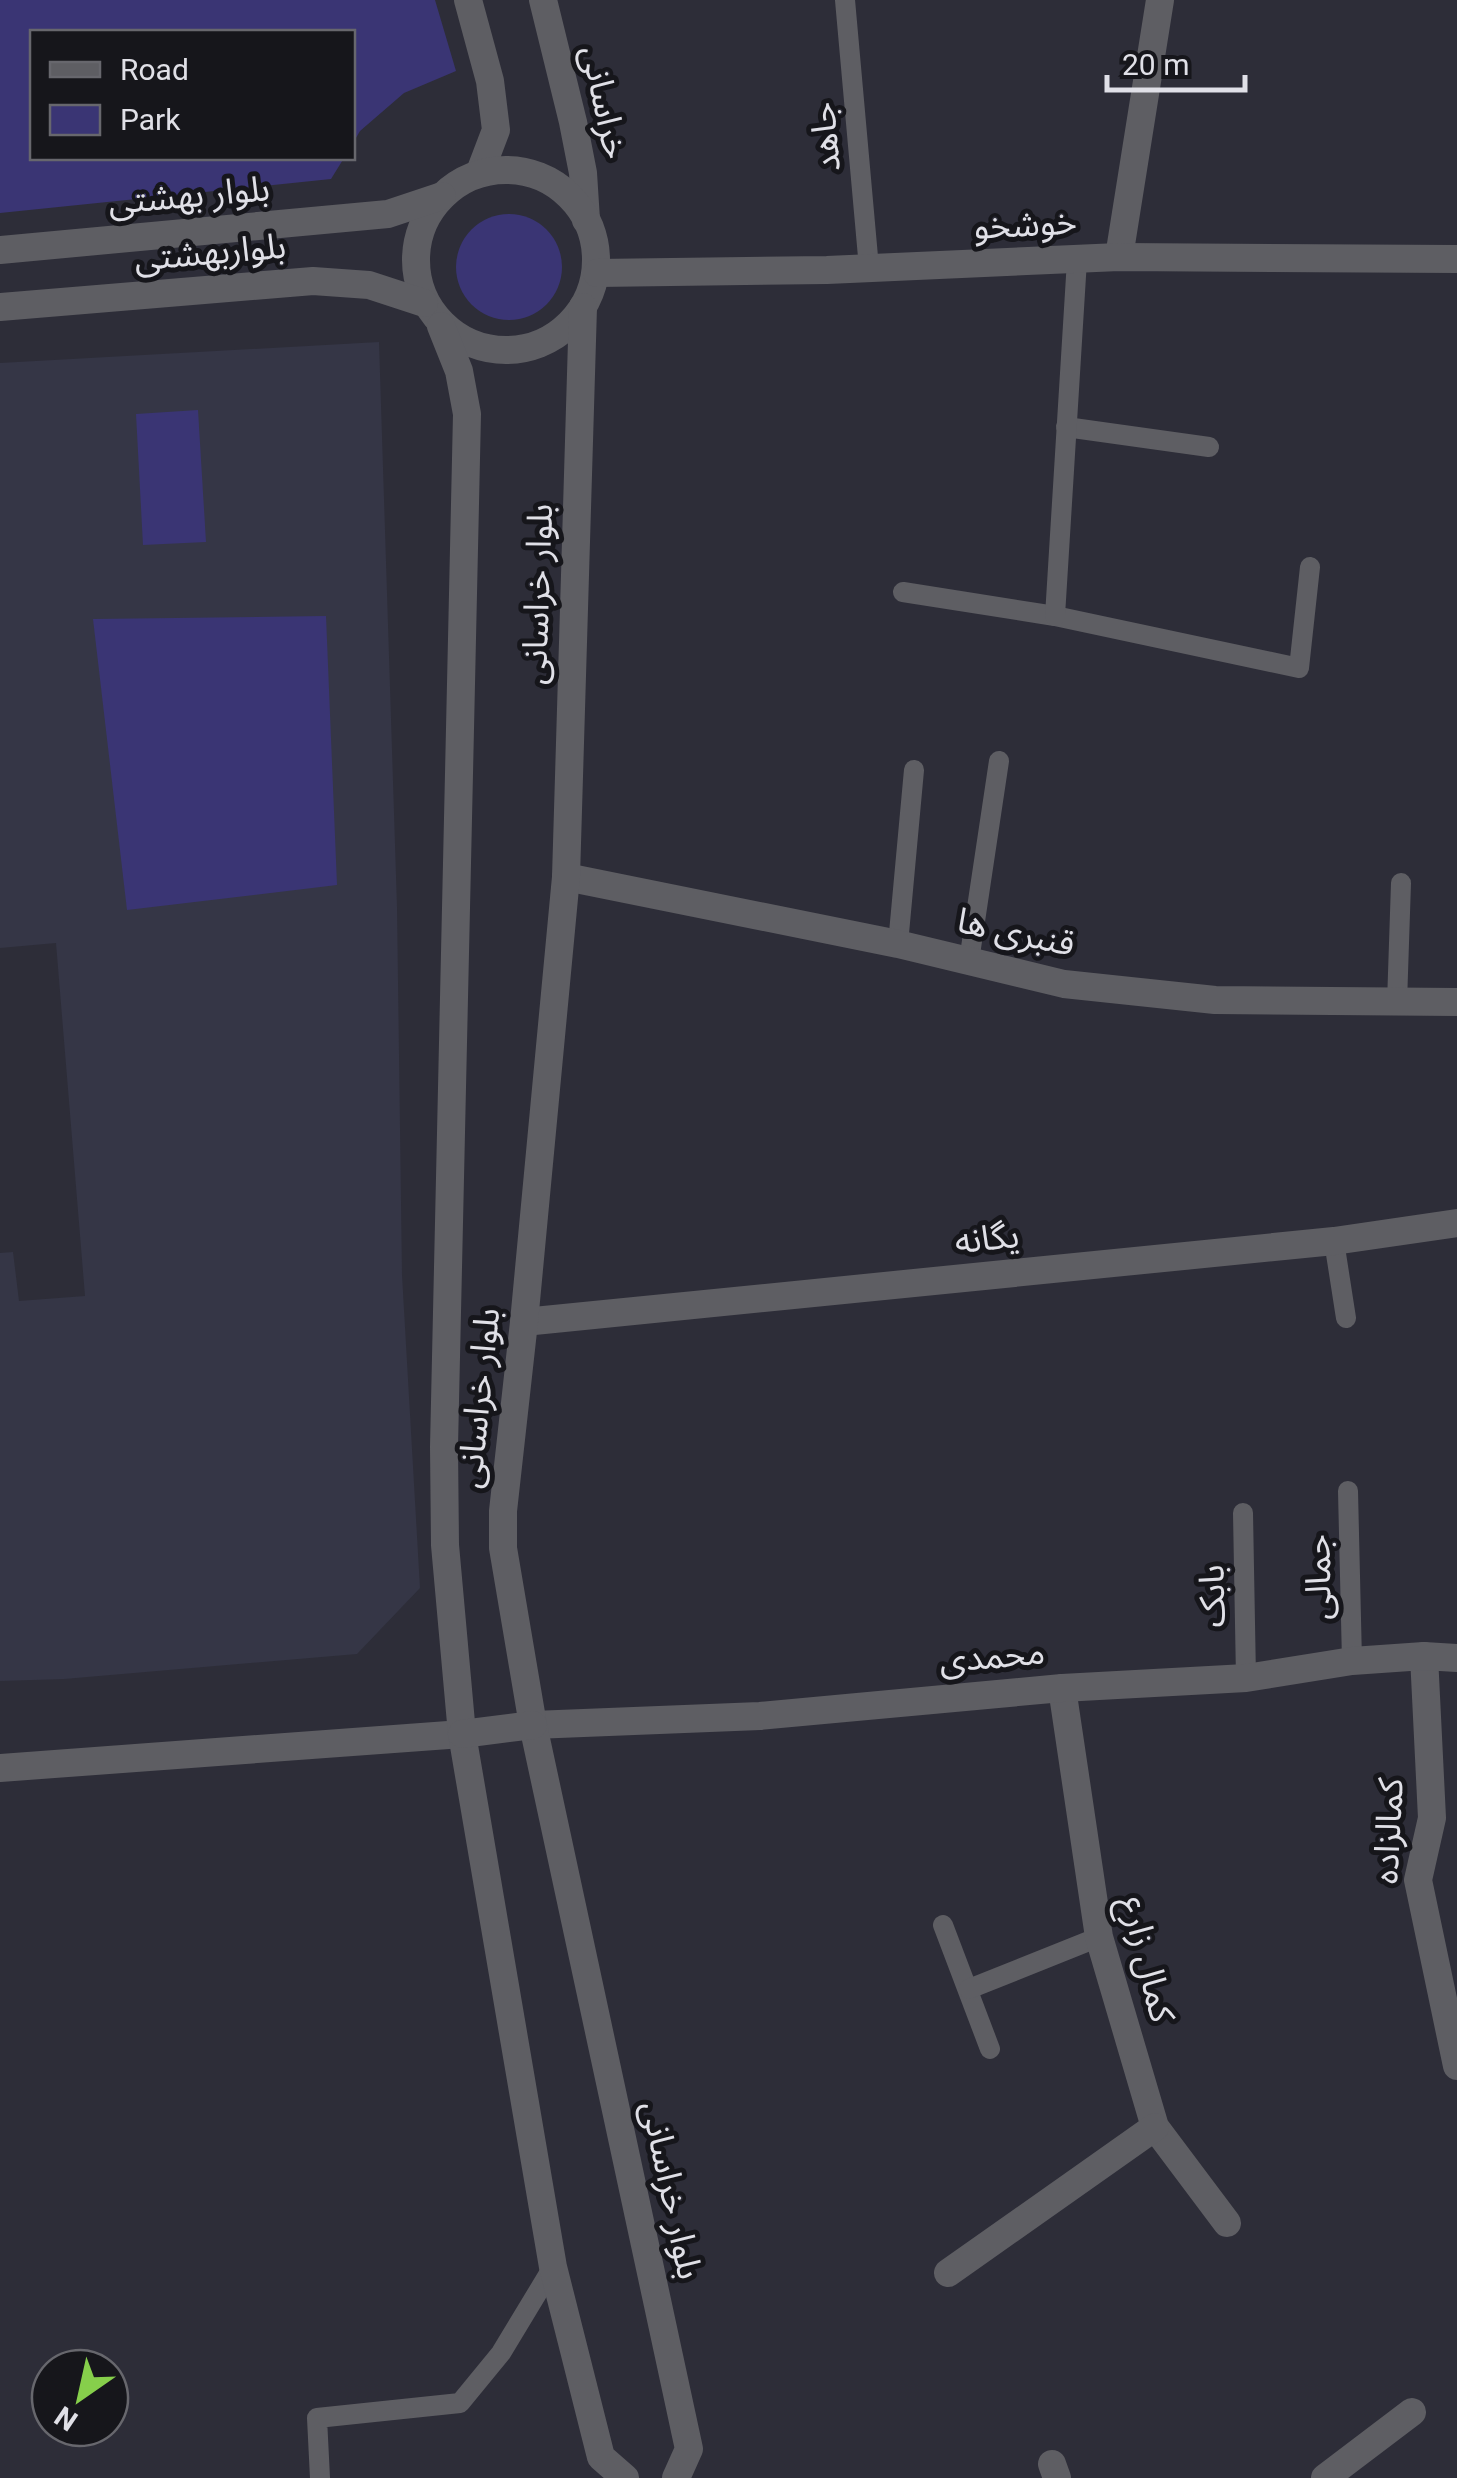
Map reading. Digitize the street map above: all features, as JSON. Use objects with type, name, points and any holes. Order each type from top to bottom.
[{"type":"street","points":[[468,0],[490,81],[496,130],[480,172]]},
{"type":"street","name":"خراسانی","points":[[543,0],[577,140],[586,220]]},
{"type":"street","points":[[1119,256],[1160,0]]},
{"type":"street","points":[[505,166],[544,178],[566,195],[586,220],[595,248],[596,273],[583,307],[570,326],[530,349],[485,350],[441,326],[424,303],[417,273],[417,250],[423,228],[442,196],[458,182],[480,172],[505,166]]},
{"type":"street","name":"بلوار بهشتی","points":[[0,250],[388,214],[442,196]]},
{"type":"street","name":"خوشخو","points":[[596,273],[869,268],[1119,256],[1457,259]]},
{"type":"street","name":"بلواربهشتی","points":[[0,307],[314,281],[368,285],[424,303]]},
{"type":"street","name":"بلوار خراسانی","points":[[583,307],[566,877],[503,1512],[503,1548],[533,1725],[689,2449],[676,2478]]},
{"type":"street","name":"بلوار خراسانی","points":[[441,326],[459,371],[467,414],[445,1545],[462,1734],[552,2268],[600,2456],[625,2478]]},
{"type":"street","name":"قنبری ها","points":[[566,877],[898,944],[1064,984],[1216,1000],[1457,1002]]},
{"type":"street","name":"یگانه","points":[[524,1322],[1334,1241],[1457,1223]]},
{"type":"street","name":"کمالزاده","points":[[1424,1656],[1432,1818],[1418,1880],[1457,2066]]},
{"type":"street","name":"محمدی","points":[[0,1768],[462,1734],[533,1725],[760,1716],[1062,1688],[1246,1678],[1352,1661],[1457,1658]]},
{"type":"street","name":"کمال زارع","points":[[1062,1688],[1099,1937],[1155,2127],[1227,2223]]},
{"type":"street","points":[[948,2273],[1155,2127]]},
{"type":"street","points":[[1325,2478],[1412,2412]]},
{"type":"lane","name":"جاهد","points":[[845,0],[869,268]]},
{"type":"lane","points":[[1055,616],[1076,260]]},
{"type":"lane","points":[[1066,427],[1209,447]]},
{"type":"lane","points":[[903,592],[1055,616],[1299,668],[1310,568]]},
{"type":"lane","points":[[969,961],[999,762]]},
{"type":"lane","points":[[898,944],[914,770]]},
{"type":"lane","points":[[1397,1003],[1401,882]]},
{"type":"lane","points":[[1334,1241],[1346,1318]]},
{"type":"lane","name":"جمالی","points":[[1348,1492],[1352,1661]]},
{"type":"lane","name":"بابک","points":[[1243,1513],[1246,1678]]},
{"type":"lane","points":[[943,1925],[990,2049]]},
{"type":"lane","points":[[969,1988],[1099,1937]]},
{"type":"lane","points":[[320,2478],[316,2418],[460,2403],[501,2353],[552,2268]]},
{"type":"shaded area","points":[[379,342],[397,907],[402,1275],[420,1588],[357,1654],[0,1681],[0,1253],[13,1252],[19,1301],[85,1296],[56,943],[0,948],[0,363]]},
{"type":"green space","points":[[0,0],[435,0],[456,71],[404,93],[355,140],[355,30],[30,30],[30,160],[343,160],[331,179],[0,213]]},
{"type":"green space","points":[[509,214],[529,218],[546,230],[558,247],[562,267],[558,287],[546,304],[529,316],[509,320],[489,316],[472,304],[460,287],[456,267],[460,247],[472,230],[489,218]]},
{"type":"green space","points":[[198,410],[206,542],[143,545],[136,414]]},
{"type":"green space","points":[[326,616],[337,885],[127,910],[93,619]]}]
